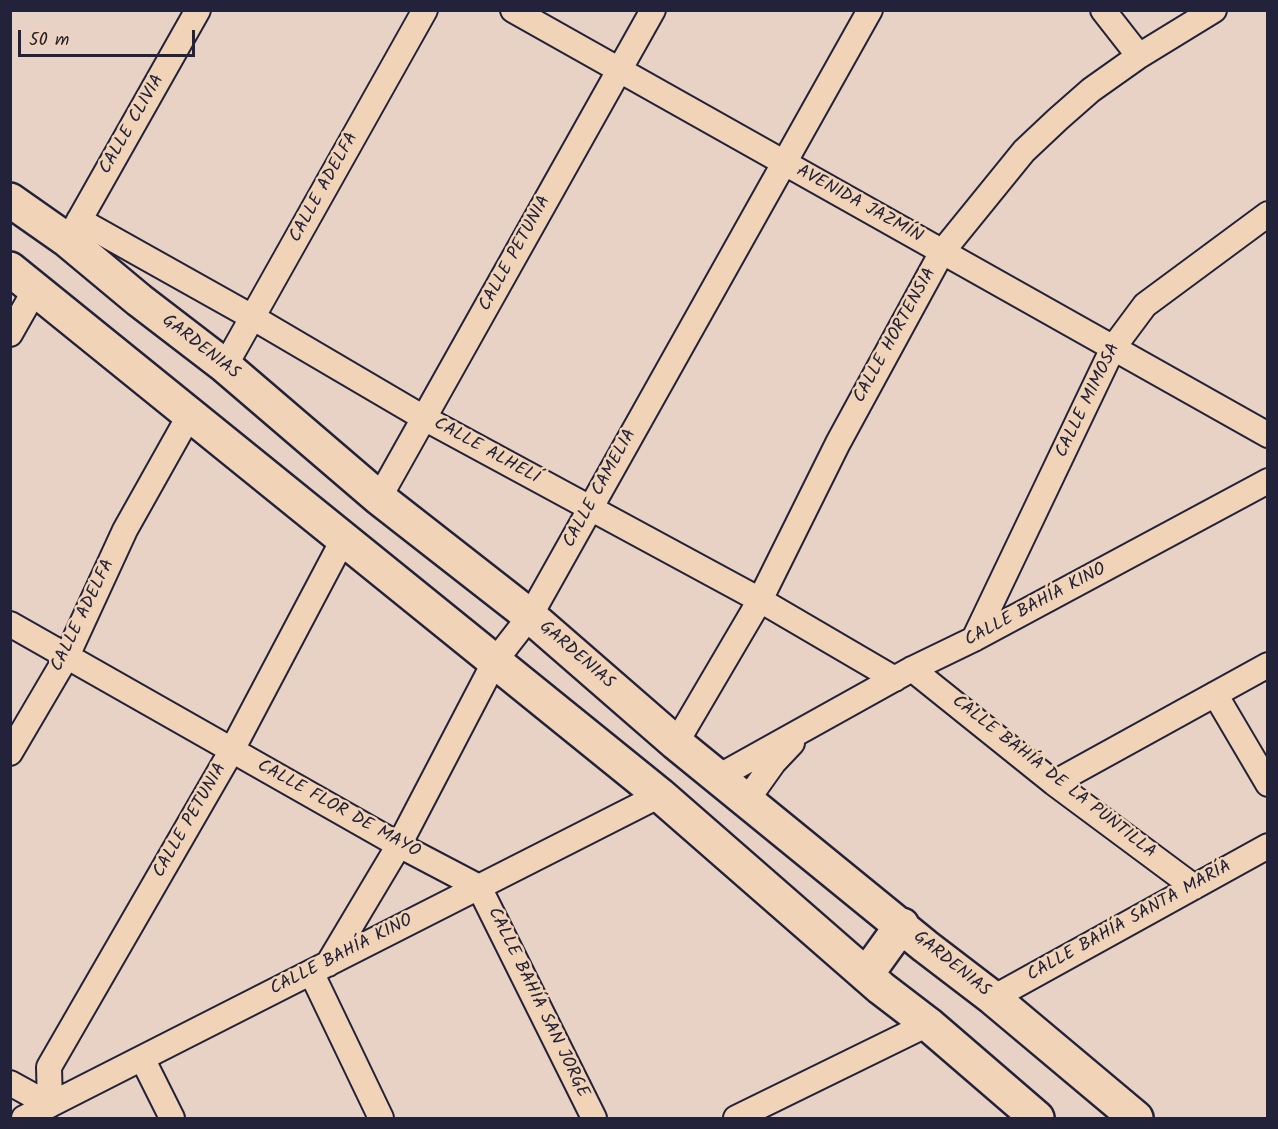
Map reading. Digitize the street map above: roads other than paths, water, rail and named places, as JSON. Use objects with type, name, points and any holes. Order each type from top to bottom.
[{"type":"street","name":"CALLE CLIVIA","points":[[73,230],[198,10]]},
{"type":"street","name":"CALLE ADELFA","points":[[225,366],[425,10]]},
{"type":"street","name":"AVENIDA JAZMÍN","points":[[513,10],[1268,435]]},
{"type":"street","name":"CALLE PETUNIA","points":[[379,498],[653,10]]},
{"type":"street","name":"CALLE CAMELIA","points":[[319,968],[399,845],[495,660],[530,616],[870,10]]},
{"type":"street","points":[[1104,10],[1139,56]]},
{"type":"street","name":"CALLE HORTENSIA","points":[[676,743],[760,600],[838,443],[942,252],[1024,151],[1091,90],[1139,56],[1214,10]]},
{"type":"street","name":"GARDENIAS","points":[[10,200],[73,230],[138,300],[225,366],[379,498],[530,616],[676,743],[993,998],[1136,1119]]},
{"type":"street","name":"CALLE MIMOSA","points":[[974,639],[1113,348],[1145,305],[1268,214]]},
{"type":"street","name":"CALLE ALHELÍ","points":[[73,230],[252,317],[424,418],[590,509],[904,674]]},
{"type":"street","points":[[10,269],[660,795],[866,975],[928,1024],[1037,1119]]},
{"type":"street","points":[[10,334],[35,290]]},
{"type":"street","name":"CALLE ADELFA","points":[[10,753],[67,656],[126,530],[189,416]]},
{"type":"street","name":"CALLE BAHÍA KINO","points":[[718,777],[904,674],[1268,482]]},
{"type":"street","name":"CALLE PETUNIA","points":[[50,1105],[49,1066],[232,750],[344,538]]},
{"type":"street","name":"CALLE FLOR DE MAYO","points":[[10,624],[399,845],[479,887]]},
{"type":"street","points":[[1054,783],[1268,665]]},
{"type":"street","name":"CALLE BAHÍA DE LA PUNTILLA","points":[[904,674],[1194,887]]},
{"type":"street","points":[[1215,694],[1268,784]]},
{"type":"street","name":"CALLE BAHÍA KINO","points":[[747,800],[774,762],[804,731]]},
{"type":"street","name":"CALLE BAHÍA KINO","points":[[24,1119],[660,795]]},
{"type":"street","name":"CALLE BAHÍA SANTA MARÍA","points":[[993,998],[1268,846]]},
{"type":"street","name":"CALLE BAHÍA SAN JORGE","points":[[479,887],[594,1119]]},
{"type":"street","points":[[866,975],[902,925]]},
{"type":"street","points":[[319,968],[381,1119]]},
{"type":"street","points":[[737,1118],[928,1024]]},
{"type":"street","points":[[142,1058],[172,1119]]},
{"type":"street","points":[[10,1083],[50,1105]]}]
